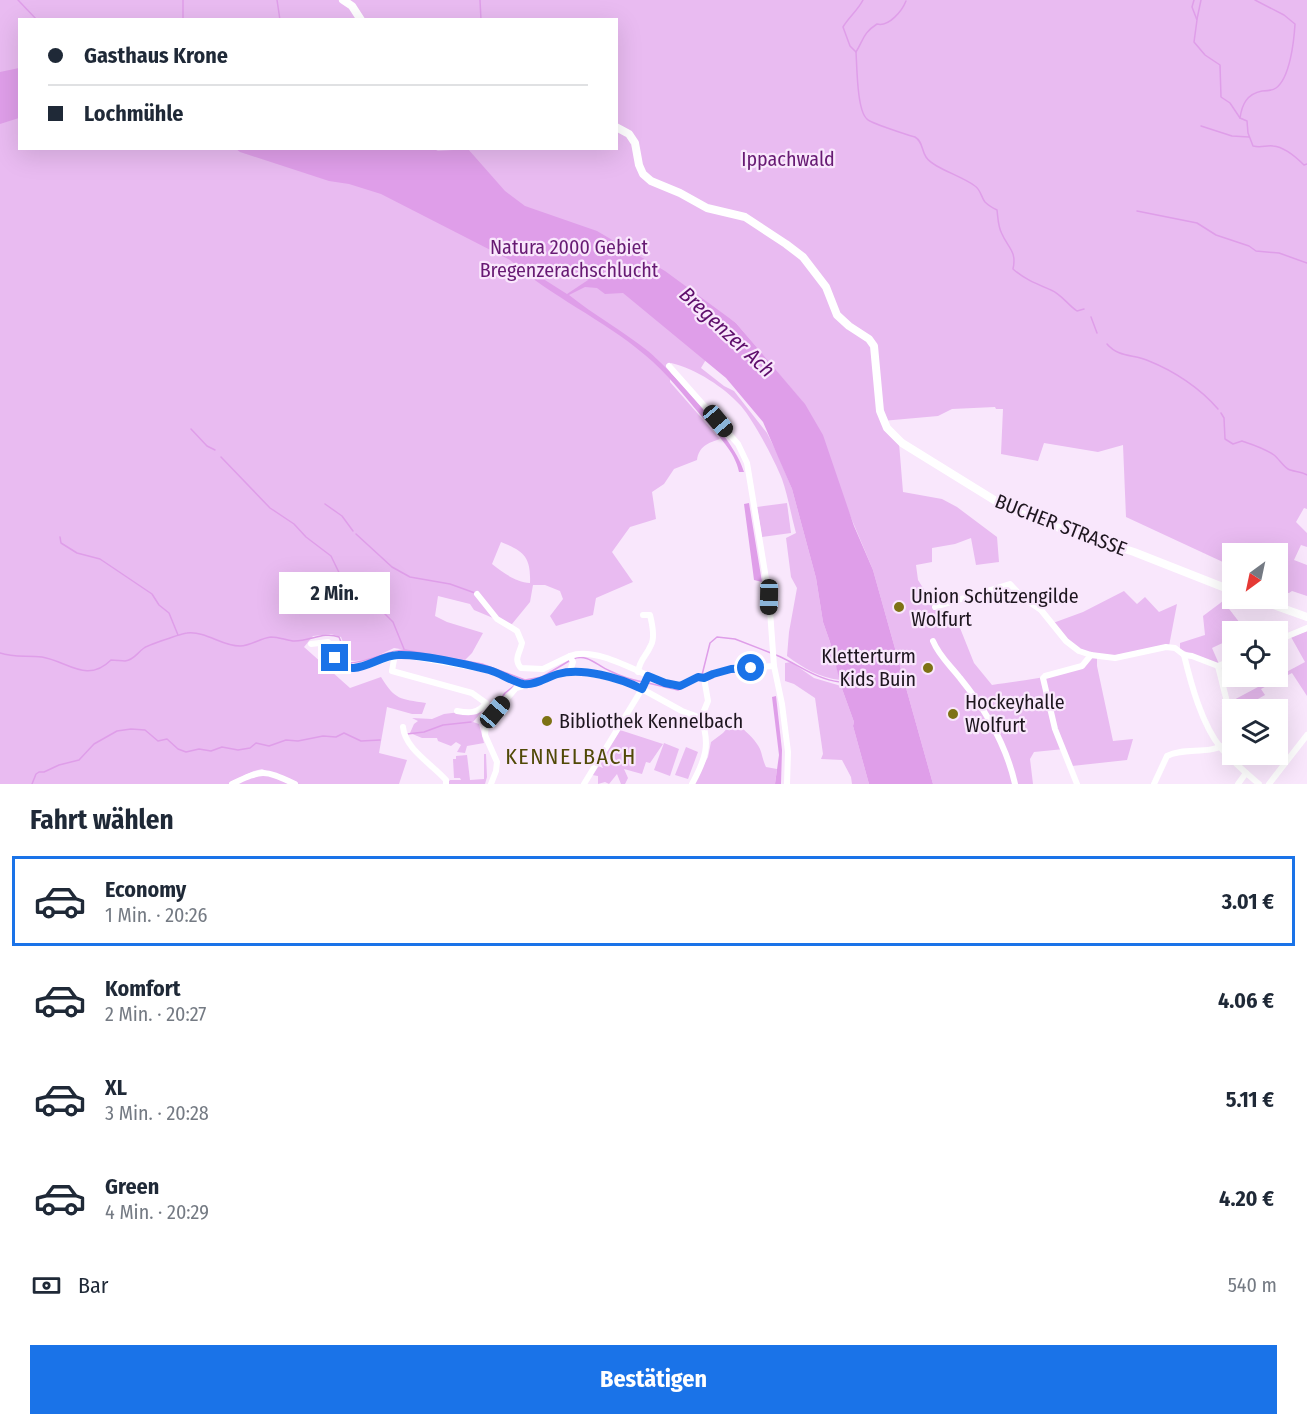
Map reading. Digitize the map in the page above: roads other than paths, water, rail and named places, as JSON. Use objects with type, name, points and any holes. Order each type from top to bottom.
[{"type":"street","points":[[343,0],[352,6],[360,18]]},
{"type":"street","name":"BUCHER STRASSE","points":[[618,128],[629,134],[635,143],[639,165],[643,174],[651,181],[707,208],[745,217],[803,257],[826,287],[837,315],[869,339],[874,346],[880,411],[887,428],[902,443],[999,504],[1044,522],[1154,559],[1222,587]]},
{"type":"street","points":[[669,366],[738,444],[745,457],[768,586],[772,650],[788,752],[787,784]]},
{"type":"street","points":[[935,607],[1010,584],[1022,597],[1041,610],[1066,640],[1079,651],[1091,656],[1115,658],[1166,647],[1175,648],[1184,656],[1207,725],[1221,747],[1259,784]]},
{"type":"street","points":[[477,594],[497,619],[506,626],[514,627],[520,637],[522,643],[516,657],[521,668],[543,669],[571,659],[582,652],[606,658],[647,678],[680,686],[731,669],[774,666]]},
{"type":"street","points":[[1285,609],[1307,617]]},
{"type":"street","points":[[638,672],[640,661],[653,640],[650,615],[643,615]]},
{"type":"street","points":[[1288,636],[1307,628]]},
{"type":"street","points":[[933,640],[938,652],[960,678],[995,729],[1015,784]]},
{"type":"street","points":[[311,644],[328,642],[336,660],[346,667],[363,666],[395,654],[488,670],[524,684]]},
{"type":"street","points":[[395,654],[392,671],[472,693],[486,703],[478,711],[468,713],[457,711]]},
{"type":"street","points":[[1077,784],[1055,729],[1043,678],[1082,666],[1091,656]]},
{"type":"street","points":[[1184,656],[1192,656],[1218,666],[1222,664]]},
{"type":"street","points":[[570,671],[571,659]]},
{"type":"street","points":[[1154,784],[1167,756],[1221,747],[1226,744],[1232,718],[1218,666]]},
{"type":"street","points":[[491,784],[497,762],[486,737],[484,725],[509,694],[524,684],[570,671],[621,680],[643,688],[659,699],[701,718]]},
{"type":"street","points":[[584,784],[647,678]]},
{"type":"street","points":[[692,784],[706,754],[706,732],[701,718],[708,701],[701,678]]},
{"type":"street","points":[[403,727],[406,739],[411,746],[446,780],[446,784]]},
{"type":"street","points":[[1269,784],[1307,735]]},
{"type":"street","points":[[232,784],[257,772],[278,776],[296,784]]},
{"type":"street","points":[[1238,784],[1246,773]]},
{"type":"water","points":[[18,68],[18,118],[0,124],[0,72]]},
{"type":"water","name":"Bregenzer Ach","points":[[237,150],[469,150],[505,191],[525,206],[597,231],[665,271],[736,323],[805,404],[823,435],[854,526],[873,570],[933,784],[869,784],[853,726],[854,722],[823,622],[816,578],[792,489],[763,422],[726,378],[623,293],[605,294],[597,288],[585,287],[569,295],[648,351],[672,374],[717,426],[739,459],[744,472],[739,472],[734,457],[725,444],[653,362],[629,342],[542,285],[510,260],[381,194],[349,184],[329,181]],"holes":[[[529,264],[536,264],[588,280],[567,294],[526,268]]]},
{"type":"water","points":[[749,503],[762,582],[754,580],[744,504]]},
{"type":"water","points":[[776,696],[782,750],[781,784],[775,784],[779,755],[772,697]]},
{"type":"waterway","points":[[18,0],[35,18]]},
{"type":"waterway","points":[[183,0],[183,18]]},
{"type":"waterway","points":[[277,0],[280,18]]},
{"type":"waterway","points":[[480,0],[481,18]]},
{"type":"waterway","points":[[863,0],[843,27],[850,46],[856,52],[861,107],[867,119],[915,137],[930,161],[977,188],[985,202],[997,210],[1001,231],[1013,254],[1013,269],[1055,292],[1077,311],[1084,309]]},
{"type":"waterway","points":[[1194,0],[1192,7],[1197,20],[1194,42],[1205,55],[1220,65],[1221,97],[1230,103],[1240,118]]},
{"type":"waterway","points":[[1197,19],[1201,0]]},
{"type":"waterway","points":[[1255,0],[1284,15],[1295,24],[1294,40],[1288,68],[1281,83],[1273,90],[1257,92],[1249,97],[1242,108],[1240,118],[1247,121],[1248,133],[1253,146],[1282,148],[1304,165],[1307,164]]},
{"type":"waterway","points":[[856,52],[869,30],[877,24],[890,21],[906,1]]},
{"type":"waterway","points":[[1201,126],[1232,136],[1249,137]]},
{"type":"waterway","points":[[1137,211],[1197,223],[1216,235],[1249,246],[1256,251],[1279,253],[1307,263]]},
{"type":"waterway","points":[[1091,317],[1097,333]]},
{"type":"waterway","points":[[1107,344],[1117,352],[1149,361],[1177,375],[1195,387],[1218,409]]},
{"type":"waterway","points":[[1221,413],[1224,418],[1225,439],[1233,444],[1242,441],[1263,449],[1274,455],[1288,469],[1307,475]]},
{"type":"waterway","points":[[191,429],[207,446],[215,450]]},
{"type":"waterway","points":[[221,457],[270,508],[294,524],[306,537],[331,556],[345,585],[371,600],[393,622],[404,649]]},
{"type":"waterway","points":[[325,504],[342,516],[353,531]]},
{"type":"waterway","points":[[356,534],[392,567],[410,577],[450,584],[475,593]]},
{"type":"waterway","points":[[60,537],[61,543],[77,553],[100,559],[152,594],[159,605],[169,613],[178,635]]},
{"type":"waterway","points":[[0,653],[42,657],[85,671],[102,667],[111,660],[131,659],[144,648],[157,642],[194,633],[240,646],[271,637],[299,641],[333,635],[339,637],[340,654],[349,663],[405,650],[482,664],[525,680],[542,677],[569,661]]},
{"type":"waterway","points":[[702,675],[710,643],[717,637],[735,639],[771,653]]},
{"type":"waterway","points":[[776,655],[815,675],[840,682]]},
{"type":"waterway","points":[[573,659],[588,659],[618,675],[643,682]]},
{"type":"waterway","points":[[648,683],[678,690],[694,682]]},
{"type":"waterway","points":[[487,712],[495,707],[505,693],[514,686]]},
{"type":"waterway","points":[[407,734],[424,732],[443,725],[471,722]]},
{"type":"waterway","points":[[32,784],[39,772],[79,760],[94,744],[117,731],[131,729],[145,730],[158,741],[167,739],[178,749],[186,752],[199,749],[211,751],[222,747],[238,750],[250,748],[256,743],[269,746],[286,740],[336,737],[344,733],[361,741],[380,740]]},
{"type":"place","name":"Union Schützengilde Wolfurt","points":[[899,607]]},
{"type":"place","name":"Kletterturm Kids Buin","points":[[928,668]]},
{"type":"place","name":"Hockeyhalle Wolfurt","points":[[953,714]]},
{"type":"place","name":"Bibliothek Kennelbach","points":[[547,721]]},
{"type":"district","name":"KENNELBACH","points":[[571,756]]},
{"type":"park label","name":"Ippachwald","points":[[788,159]]},
{"type":"park label","name":"Natura 2000 Gebiet Bregenzerachschlucht","points":[[569,258]]}]
